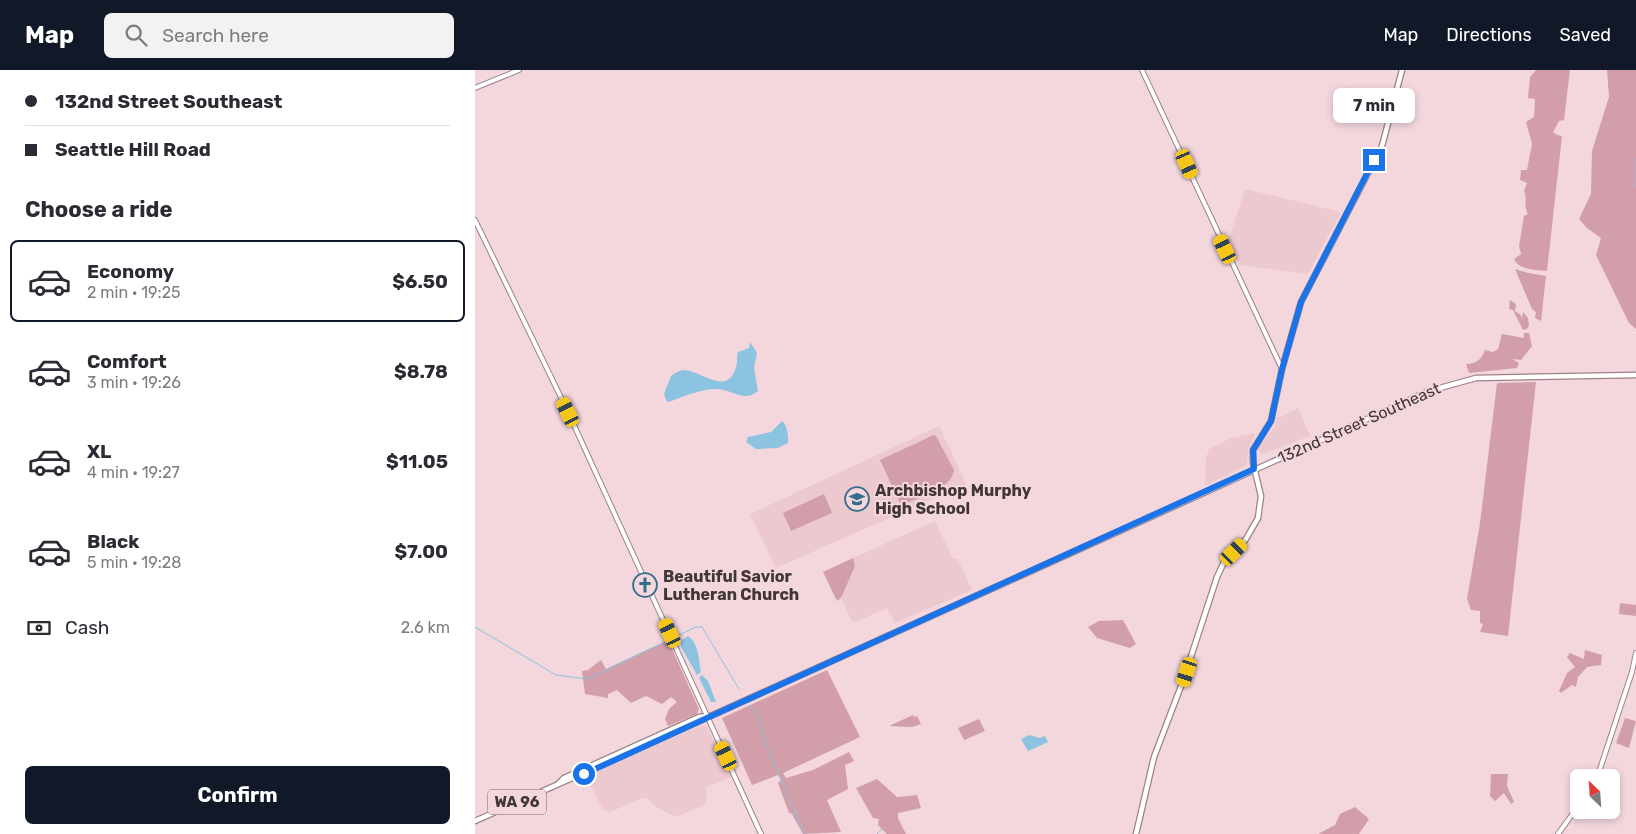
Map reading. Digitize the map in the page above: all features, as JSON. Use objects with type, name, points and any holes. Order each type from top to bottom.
[{"type":"main road","points":[[1137,834],[1154,757],[1183,681],[1217,577],[1225,562],[1246,540],[1258,518],[1261,494],[1254,469],[1253,450],[1271,421],[1282,369],[1301,302],[1382,146],[1402,70]]},
{"type":"main road","name":"132nd Street Southeast","points":[[559,783],[564,778],[597,763],[708,716],[1429,390],[1464,380],[1517,376],[1636,375]]},
{"type":"main road","name":"132nd Street Southeast","points":[[475,821],[614,760],[654,737],[699,717],[708,716]]},
{"type":"main road","points":[[577,777],[597,763]]},
{"type":"street","points":[[475,88],[519,70]]},
{"type":"street","points":[[1142,70],[1282,369]]},
{"type":"street","points":[[475,220],[568,412],[761,834]]},
{"type":"street","points":[[1600,769],[1632,672],[1636,653]]},
{"type":"street","points":[[1559,834],[1570,818]]},
{"type":"shaded area","points":[[1536,70],[1570,70],[1564,120],[1559,121],[1553,132],[1562,136],[1547,271],[1523,267],[1516,263],[1514,259],[1521,254],[1519,246],[1524,216],[1528,214],[1524,191],[1527,183],[1520,180],[1521,170],[1527,170],[1532,144],[1526,122],[1534,117],[1535,99],[1528,98],[1530,77]]},
{"type":"shaded area","points":[[1607,70],[1636,70],[1636,329],[1629,323],[1596,255],[1601,238],[1587,228],[1579,219],[1591,194],[1592,151],[1609,97]]},
{"type":"shaded area","points":[[1245,189],[1341,212],[1308,274],[1239,265],[1228,242]]},
{"type":"shaded area","points":[[1515,269],[1546,276],[1541,321],[1535,318],[1536,312],[1532,309]]},
{"type":"shaded area","points":[[1510,300],[1516,304],[1515,311],[1521,315],[1522,319],[1523,312],[1528,318],[1529,325],[1527,329],[1523,330],[1513,310],[1509,309]]},
{"type":"shaded area","points":[[1524,333],[1529,333],[1532,346],[1521,360],[1512,359],[1519,363],[1517,368],[1469,373],[1466,364],[1478,360],[1485,350],[1493,352],[1498,349],[1502,334],[1524,338]]},
{"type":"shaded area","points":[[1536,382],[1508,636],[1480,632],[1483,624],[1480,623],[1480,611],[1471,610],[1467,599],[1480,523],[1497,383]]},
{"type":"shaded area","points":[[1298,408],[1310,436],[1261,455],[1258,448],[1275,426],[1276,417],[1281,417]]},
{"type":"shaded area","name":"Archbishop Murphy High School","points":[[939,426],[966,484],[776,568],[750,514]]},
{"type":"shaded area","points":[[1255,433],[1248,450],[1247,465],[1205,486],[1206,458],[1209,449],[1230,438]]},
{"type":"shaded area","points":[[934,435],[954,470],[952,477],[934,492],[904,504],[900,503],[880,460]]},
{"type":"shaded area","points":[[824,494],[832,513],[791,531],[783,513]]},
{"type":"shaded area","points":[[935,521],[953,559],[957,558],[972,590],[895,623],[887,608],[855,622],[852,621],[841,598],[855,566],[853,558]]},
{"type":"shaded area","points":[[853,558],[855,566],[841,598],[837,601],[823,572]]},
{"type":"shaded area","points":[[1620,603],[1636,605],[1636,616],[1619,614]]},
{"type":"shaded area","points":[[1123,620],[1136,644],[1130,648],[1097,638],[1088,627],[1099,621]]},
{"type":"shaded area","points":[[668,640],[699,709],[697,714],[668,726],[665,719],[669,709],[677,702],[671,697],[662,704],[646,696],[631,703],[617,690],[608,694],[608,698],[585,694],[582,671],[588,670],[601,660],[606,669]]},
{"type":"shaded area","points":[[1585,650],[1602,655],[1601,665],[1587,667],[1578,677],[1576,687],[1572,685],[1561,693],[1559,691],[1567,673],[1575,667],[1567,657],[1570,653],[1584,659]]},
{"type":"shaded area","points":[[827,670],[860,737],[783,773],[786,778],[813,770],[849,752],[854,761],[845,765],[848,789],[827,800],[841,832],[803,834],[792,814],[789,813],[778,783],[781,780],[778,775],[752,785],[722,718]]},
{"type":"shaded area","points":[[913,715],[914,717],[917,716],[921,724],[912,727],[889,726]]},
{"type":"shaded area","points":[[1625,718],[1636,721],[1629,748],[1616,743]]},
{"type":"shaded area","points":[[979,719],[985,731],[964,740],[958,728]]},
{"type":"shaded area","points":[[702,725],[706,726],[732,777],[706,787],[707,799],[704,805],[676,817],[656,807],[646,797],[610,812],[603,810],[586,776]]},
{"type":"shaded area","points":[[1491,774],[1508,774],[1507,786],[1514,802],[1511,804],[1504,793],[1495,801],[1490,796]]},
{"type":"shaded area","points":[[877,779],[897,797],[917,795],[921,808],[898,813],[898,818],[906,834],[887,834],[878,825],[879,819],[873,818],[856,788]]},
{"type":"shaded area","points":[[1355,807],[1369,819],[1359,834],[1318,834],[1335,825],[1340,814]]},
{"type":"water","points":[[750,342],[757,353],[754,368],[758,391],[748,396],[743,396],[712,389],[693,393],[668,402],[666,400],[664,394],[671,376],[679,371],[691,371],[713,380],[727,380],[732,376],[736,367],[738,352],[749,348]]},
{"type":"water","points":[[782,421],[787,428],[788,443],[778,448],[756,449],[746,442],[748,437],[771,432]]},
{"type":"water","points":[[688,636],[692,639],[698,652],[701,672],[697,675],[681,647],[681,641]]},
{"type":"water","points":[[702,675],[708,681],[716,702],[711,702],[699,678]]},
{"type":"water","points":[[1029,735],[1040,738],[1045,736],[1048,742],[1028,751],[1021,739]]},
{"type":"waterway","points":[[1636,159],[1636,188]]},
{"type":"waterway","points":[[475,627],[556,675],[588,679],[669,640]]},
{"type":"waterway","points":[[677,636],[696,627],[702,627],[739,689]]},
{"type":"waterway","points":[[749,705],[759,718],[766,745],[805,834]]},
{"type":"waterway","points":[[877,834],[882,829]]},
{"type":"place","name":"Archbishop Murphy High School","points":[[857,499]]},
{"type":"place","name":"Beautiful Savior Lutheran Church","points":[[645,585]]},
{"type":"route","points":[[584,774],[1254,469],[1253,450],[1271,421],[1282,369],[1301,302],[1374,160]]}]
